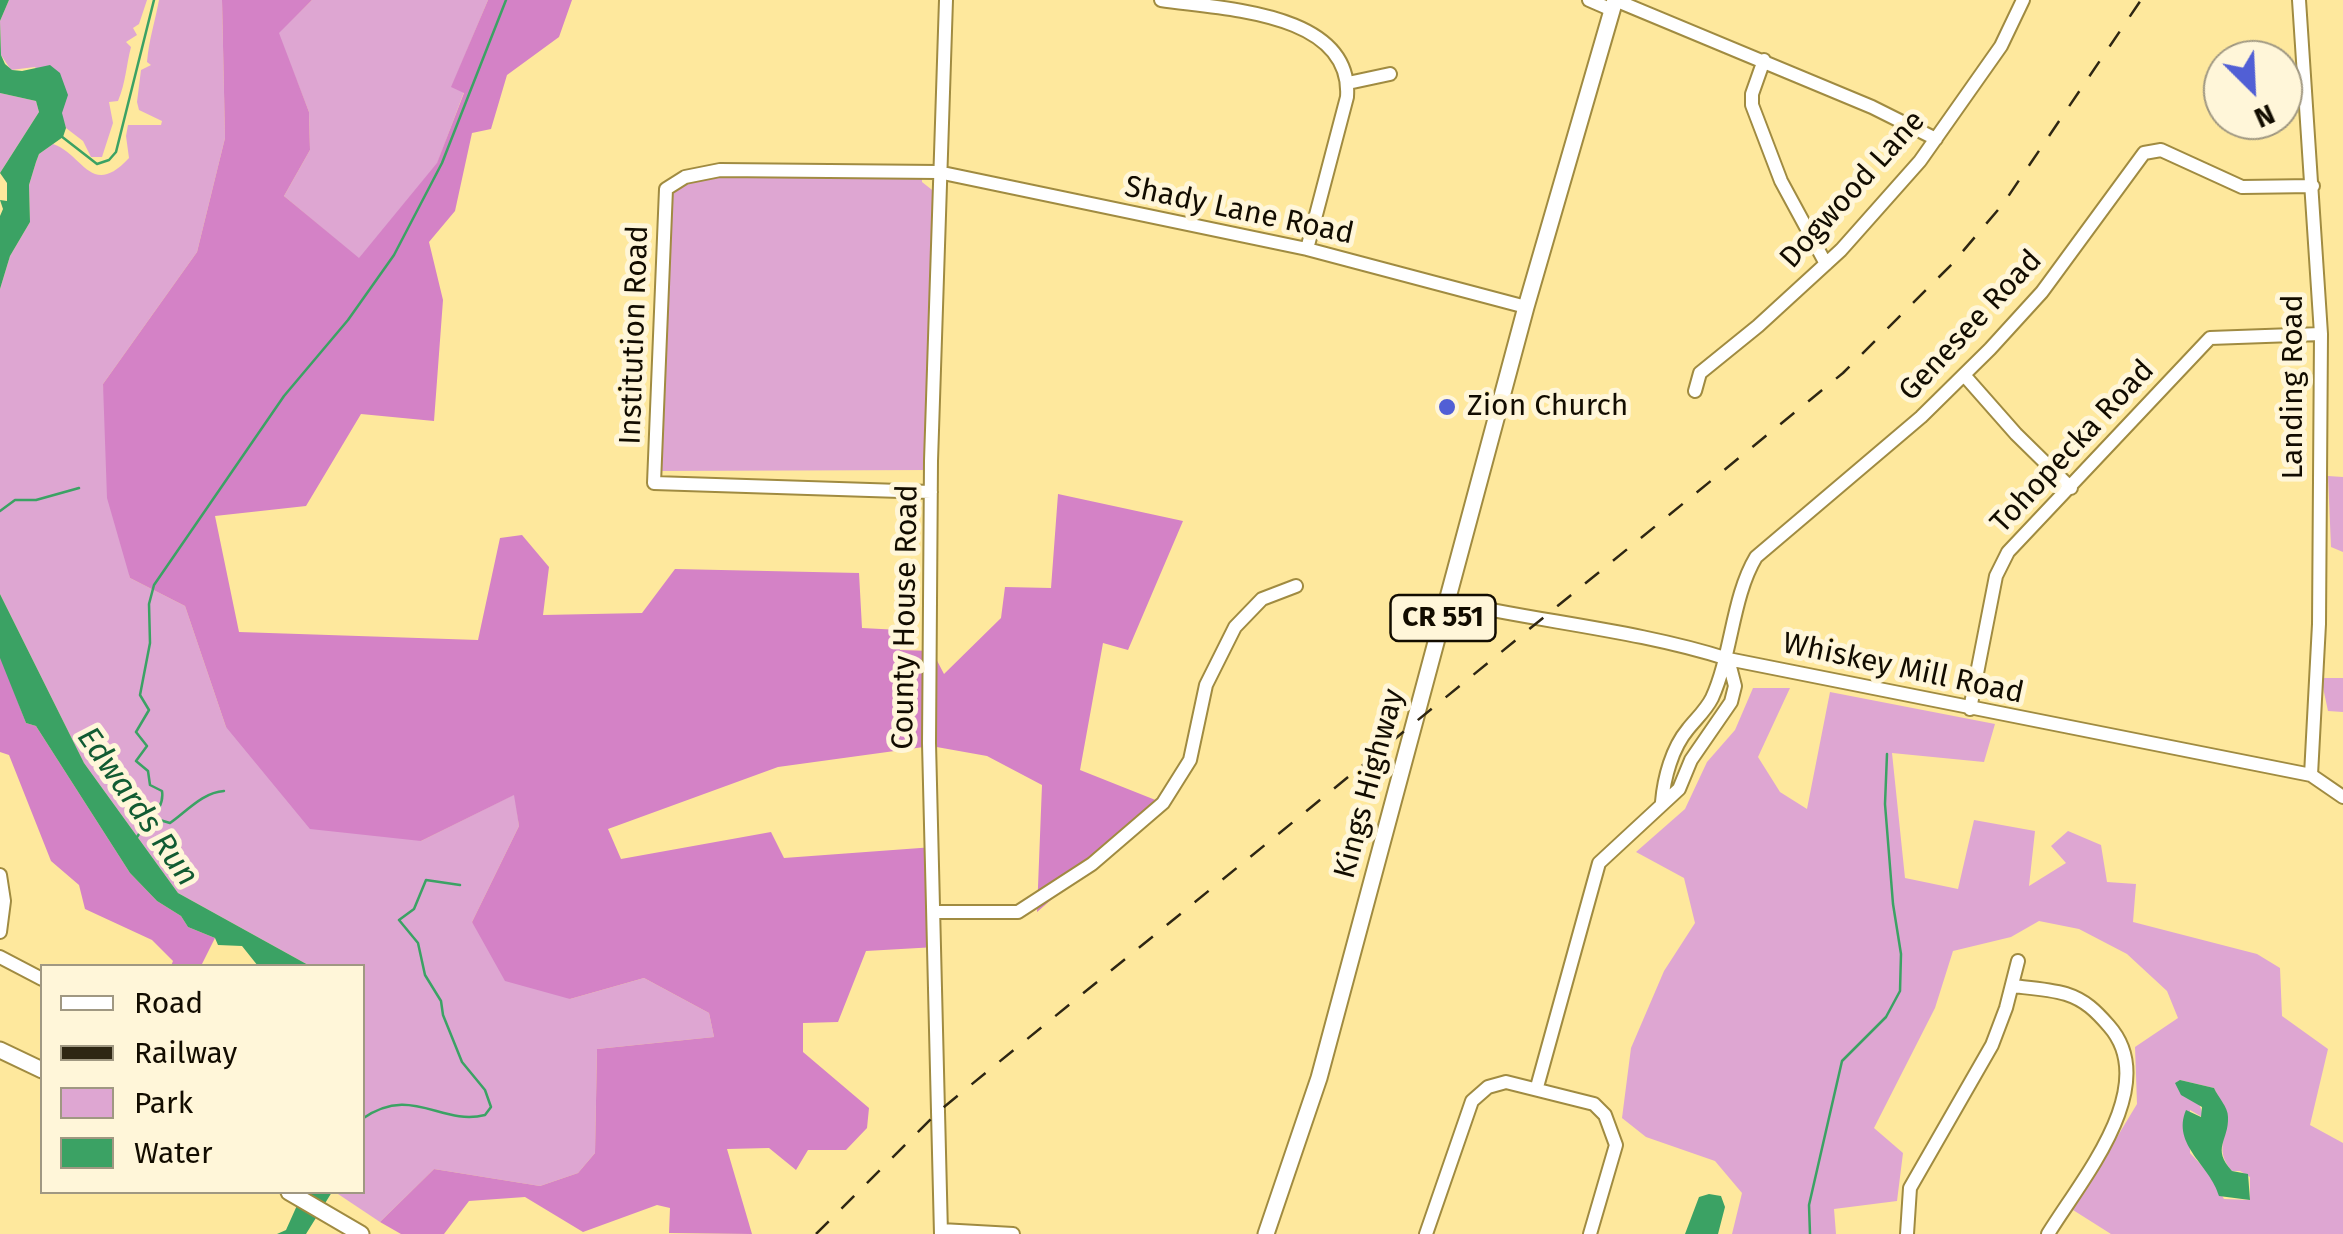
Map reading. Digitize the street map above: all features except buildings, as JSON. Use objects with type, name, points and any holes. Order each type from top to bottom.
[{"type":"main road","name":"Kings Highway","points":[[1266,1234],[1319,1078],[1526,307],[1614,3]]},
{"type":"main road","points":[[0,1050],[40,1069]]},
{"type":"main road","points":[[294,1194],[361,1234]]},
{"type":"street","name":"County House Road","points":[[941,1232],[928,743],[938,172],[946,0]]},
{"type":"street","points":[[1161,0],[1258,15],[1302,28],[1326,42],[1342,64],[1348,84],[1342,127],[1307,249]]},
{"type":"street","points":[[1589,0],[1614,3],[1764,60],[1872,106],[1936,139]]},
{"type":"street","name":"Dogwood Lane","points":[[1695,390],[1700,373],[1826,264],[1880,207],[1936,139],[2000,46],[2023,0]]},
{"type":"street","name":"Landing Road","points":[[2299,0],[2321,334],[2319,624],[2311,775]]},
{"type":"street","points":[[1764,60],[1752,104],[1780,181],[1826,264]]},
{"type":"street","points":[[1348,84],[1390,74]]},
{"type":"street","name":"Genesee Road","points":[[1538,1087],[1599,863],[1662,802],[1678,745],[1711,701],[1728,659],[1748,572],[1756,557],[1964,375],[2042,292],[2144,153],[2160,150],[2242,186],[2314,186]]},
{"type":"street","name":"Institution Road","points":[[931,492],[654,484],[666,189],[686,177],[720,170],[938,172]]},
{"type":"street","name":"Shady Lane Road","points":[[938,172],[1307,249],[1526,307]]},
{"type":"street","name":"Tohopecka Road","points":[[1970,709],[1999,565],[2008,552],[2210,338],[2321,334]]},
{"type":"street","points":[[1964,375],[2071,488]]},
{"type":"street","points":[[935,912],[1018,912],[1092,864],[1162,803],[1190,760],[1206,685],[1235,627],[1262,598],[1296,586]]},
{"type":"street","name":"Whiskey Mill Road","points":[[1448,601],[1676,643],[1728,659],[2311,775],[2343,797]]},
{"type":"street","points":[[0,874],[4,901],[0,932]]},
{"type":"street","points":[[0,958],[40,978]]},
{"type":"street","points":[[1907,1234],[1910,1188],[1992,1045],[2018,961]]},
{"type":"street","points":[[2012,986],[2066,994],[2089,1004],[2115,1032],[2128,1073],[2127,1095],[2117,1120],[2048,1234]]},
{"type":"street","points":[[1426,1234],[1472,1101],[1488,1087],[1506,1082],[1594,1104],[1610,1124],[1616,1145],[1590,1234]]},
{"type":"street","points":[[941,1232],[1013,1234]]},
{"type":"green space","points":[[9,0],[147,0],[139,24],[133,28],[137,35],[126,42],[131,47],[124,81],[118,101],[109,102],[113,123],[102,157],[91,157],[83,141],[66,128],[35,67],[11,70],[1,55],[0,21]]},
{"type":"green space","points":[[159,0],[222,0],[225,138],[197,252],[103,384],[130,578],[185,606],[226,727],[421,841],[515,794],[519,826],[472,922],[570,999],[644,978],[709,1013],[714,1037],[597,1049],[595,1153],[578,1173],[540,1186],[434,1169],[380,1222],[338,1194],[365,1194],[365,964],[306,964],[178,893],[84,763],[0,594],[0,289],[10,256],[30,222],[29,185],[39,154],[53,144],[88,170],[105,175],[129,158],[128,125],[161,125],[162,121],[139,110],[137,102],[141,70],[151,65],[147,62]]},
{"type":"green space","points":[[312,0],[488,0],[452,86],[464,92],[437,164],[359,259],[284,196],[310,150],[309,112],[278,33]]},
{"type":"green space","points":[[0,93],[36,101],[39,112],[0,173]]},
{"type":"green space","points":[[724,174],[922,176],[922,182],[936,193],[932,470],[660,471],[671,187]]},
{"type":"green space","points":[[2328,476],[2343,477],[2343,552],[2331,547]]},
{"type":"green space","points":[[2321,678],[2343,678],[2343,712],[2328,711]]},
{"type":"green space","points":[[1753,688],[1790,688],[1758,757],[1780,792],[1807,809],[1830,692],[1995,724],[1984,762],[1892,753],[1905,878],[1958,889],[1974,820],[2035,831],[2029,886],[2066,863],[2051,846],[2068,831],[2101,845],[2107,882],[2136,884],[2133,922],[2257,954],[2280,968],[2282,1016],[2328,1049],[2310,1125],[2343,1143],[2343,1234],[2111,1234],[2073,1210],[2137,1104],[2135,1047],[2178,1018],[2167,991],[2127,954],[2079,929],[2039,921],[2011,937],[1953,951],[1935,1008],[1874,1128],[1903,1153],[1897,1201],[1834,1209],[1836,1234],[1732,1234],[1742,1193],[1715,1161],[1646,1137],[1622,1118],[1631,1048],[1664,971],[1695,923],[1684,878],[1636,852],[1685,809],[1707,762],[1735,730]],"holes":[[[2180,1080],[2214,1088],[2228,1118],[2222,1146],[2224,1158],[2232,1171],[2250,1177],[2250,1200],[2224,1199],[2208,1172],[2190,1153],[2190,1110],[2202,1117],[2202,1112]]]},
{"type":"shaded area","points":[[222,0],[312,0],[279,33],[309,112],[310,150],[284,196],[359,258],[437,163],[464,93],[451,87],[488,0],[572,0],[559,37],[507,75],[491,129],[472,133],[455,211],[429,242],[443,300],[434,421],[361,414],[306,506],[215,516],[239,632],[478,640],[500,538],[522,535],[549,567],[543,615],[642,613],[675,569],[859,573],[862,628],[900,630],[900,650],[932,651],[944,674],[1001,618],[1005,587],[1051,588],[1058,494],[1183,521],[1128,650],[1103,643],[1080,770],[1163,803],[1037,912],[1042,785],[987,756],[931,746],[778,767],[608,829],[621,859],[771,832],[784,858],[934,847],[936,947],[866,951],[838,1022],[803,1023],[803,1052],[869,1108],[867,1128],[846,1150],[808,1150],[796,1170],[769,1148],[727,1149],[752,1234],[669,1233],[670,1208],[657,1205],[583,1232],[525,1197],[469,1201],[444,1234],[401,1234],[380,1222],[434,1169],[540,1186],[578,1173],[595,1153],[597,1049],[714,1037],[709,1013],[644,978],[570,999],[505,981],[472,922],[519,826],[514,795],[421,841],[310,829],[226,727],[185,606],[130,578],[107,498],[103,384],[197,252],[225,138]]},
{"type":"shaded area","points":[[0,655],[26,723],[36,726],[130,873],[157,901],[181,916],[188,927],[215,938],[202,964],[172,964],[152,940],[85,909],[79,885],[51,861],[9,755],[0,752]]},
{"type":"water","points":[[0,0],[9,0],[0,21]]},
{"type":"water","points":[[0,21],[5,64],[22,71],[50,65],[60,73],[68,95],[62,113],[66,128],[63,137],[39,154],[29,185],[30,222],[10,256],[0,289],[0,200],[7,201],[7,183],[0,173],[39,112],[36,101],[0,93]]},
{"type":"water","points":[[0,594],[84,763],[178,893],[306,964],[256,964],[242,946],[218,945],[215,938],[188,927],[181,916],[157,901],[130,873],[36,726],[26,723],[0,658]]},
{"type":"water","points":[[2180,1080],[2214,1088],[2223,1102],[2228,1125],[2223,1156],[2232,1171],[2248,1174],[2250,1200],[2219,1196],[2188,1145],[2183,1123],[2186,1110],[2201,1117],[2202,1107],[2181,1095],[2175,1083]]},
{"type":"water","points":[[302,1194],[331,1194],[306,1234],[277,1234],[286,1230]]},
{"type":"water","points":[[1721,1196],[1725,1207],[1718,1234],[1685,1234],[1699,1197]]},
{"type":"waterway","points":[[61,136],[97,164],[109,160],[116,152],[154,0]]},
{"type":"waterway","name":"Edwards Run","points":[[137,837],[158,810],[162,798],[162,791],[150,785],[148,771],[136,761],[147,746],[136,732],[149,710],[140,695],[150,643],[149,604],[154,585],[284,396],[348,320],[394,255],[442,163],[506,0]]},
{"type":"waterway","points":[[0,511],[15,500],[36,500],[79,488]]},
{"type":"waterway","points":[[1810,1234],[1809,1205],[1842,1061],[1886,1017],[1900,991],[1901,954],[1885,804],[1887,754]]},
{"type":"waterway","name":"Edwards Run","points":[[153,818],[170,823],[202,799],[224,791]]},
{"type":"waterway","points":[[365,1117],[396,1105],[469,1117],[485,1115],[491,1107],[485,1090],[462,1062],[441,1001],[425,975],[418,943],[399,920],[414,909],[426,880],[460,885]]},
{"type":"railway","points":[[816,1234],[939,1111],[1843,373],[1952,264],[2003,204],[2141,0]]},
{"type":"place","name":"Zion Church","points":[[1447,407]]}]
